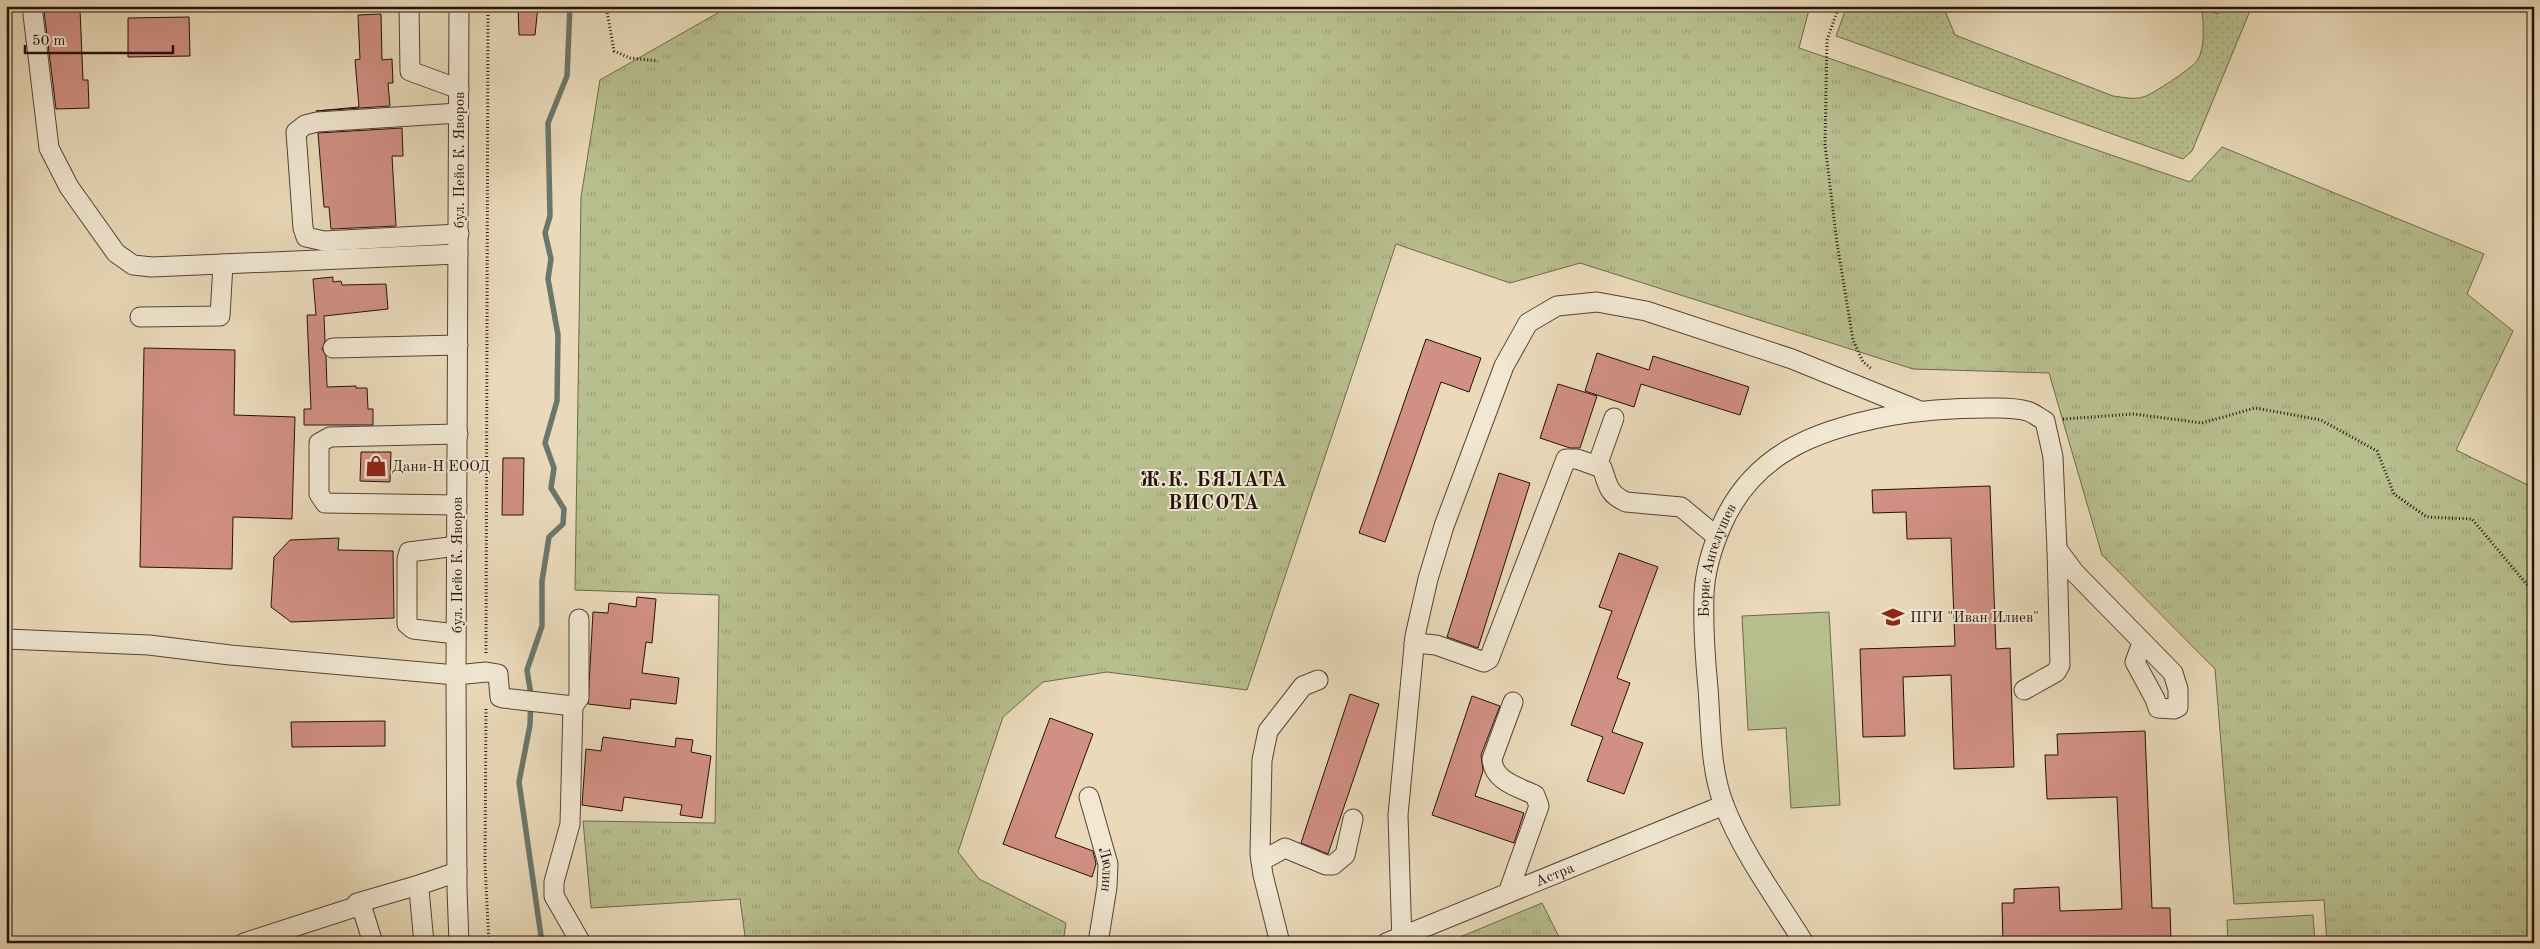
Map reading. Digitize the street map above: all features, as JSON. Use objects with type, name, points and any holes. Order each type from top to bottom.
[{"type":"street","points":[[32,6],[49,148],[69,187],[116,253],[133,264],[152,267],[458,254]]},
{"type":"street","points":[[409,6],[410,71],[459,89]]},
{"type":"street","name":"бул. Пейо К. Яворов","points":[[459,6],[456,634],[459,943]]},
{"type":"street","points":[[459,113],[317,122],[305,125],[296,132],[303,228],[306,237],[324,241],[459,234]]},
{"type":"street","points":[[140,317],[220,316],[223,264]]},
{"type":"street","points":[[1397,941],[1398,815],[1414,643],[1428,579],[1444,526],[1504,366],[1528,323],[1556,306],[1597,302],[1646,312],[1792,359],[1920,411]]},
{"type":"street","points":[[333,348],[458,345]]},
{"type":"street","name":"Борис Ангелушев","points":[[1804,943],[1748,852],[1724,805],[1718,785],[1704,631],[1704,592],[1717,537],[1740,490],[1776,455],[1828,431],[1874,419],[1920,411],[2015,408],[2029,411],[2045,421]]},
{"type":"street","points":[[1597,466],[1614,418]]},
{"type":"street","points":[[2024,690],[2056,672],[2060,665],[2053,457],[2045,421]]},
{"type":"street","points":[[458,434],[330,437],[319,443],[319,494],[324,503],[458,505]]},
{"type":"street","points":[[1414,643],[1436,646],[1484,662],[1486,661],[1505,621],[1566,459],[1577,459],[1602,468],[1607,488],[1618,498],[1626,502],[1681,507],[1717,537]]},
{"type":"street","points":[[456,634],[413,629],[407,624],[407,559],[409,552],[457,546]]},
{"type":"street","points":[[2056,549],[2075,573],[2173,673],[2178,689],[2178,707],[2174,709],[2158,708],[2156,699],[2135,662],[2142,643]]},
{"type":"street","points":[[579,619],[579,698],[573,706],[570,824],[554,882],[554,896],[581,943]]},
{"type":"street","points":[[6,639],[149,645],[230,655],[456,675],[486,672],[498,674],[500,697],[573,706]]},
{"type":"street","points":[[1280,943],[1261,861],[1259,837],[1262,760],[1268,731],[1303,686],[1318,680]]},
{"type":"street","points":[[1508,893],[1539,806],[1535,796],[1508,782],[1497,774],[1492,766],[1492,759],[1512,702]]},
{"type":"street","name":"Люлин","points":[[1089,797],[1108,864],[1107,887],[1098,943]]},
{"type":"street","name":"Астра","points":[[1397,941],[1508,893],[1724,805]]},
{"type":"street","points":[[1261,861],[1285,848],[1326,865],[1334,865],[1345,855],[1353,819]]},
{"type":"street","points":[[244,943],[355,907],[357,903],[457,872]]},
{"type":"street","points":[[422,884],[419,890],[424,943]]},
{"type":"street","points":[[355,907],[363,911],[373,943]]},
{"type":"path","points":[[488,6],[485,865],[489,943]]},
{"type":"path","points":[[606,6],[614,51],[630,58],[658,61]]},
{"type":"path","points":[[1839,6],[1826,40],[1825,145],[1837,243],[1853,340],[1863,362],[1876,373]]},
{"type":"path","points":[[2045,421],[2134,414],[2202,423],[2255,408],[2321,420],[2378,451],[2394,494],[2427,517],[2472,519],[2534,594]]},
{"type":"green space","points":[[730,6],[1810,6],[1799,48],[2190,182],[2222,147],[2484,254],[2467,294],[2513,331],[2456,450],[2534,488],[2534,943],[2327,943],[2324,900],[2234,904],[2215,669],[2102,555],[2049,373],[1913,369],[1580,263],[1510,283],[1396,244],[1247,690],[1107,672],[1043,682],[1003,717],[958,852],[979,879],[1066,923],[1063,943],[746,943],[740,899],[591,908],[583,821],[715,823],[719,595],[575,590],[581,197],[600,80]]},
{"type":"green space","points":[[1847,6],[1943,6],[1955,35],[2113,96],[2139,98],[2155,92],[2197,61],[2203,42],[2202,8],[2218,14],[2222,6],[2252,6],[2192,151],[2183,159],[1836,36]]},
{"type":"green space","points":[[1829,612],[1840,805],[1791,808],[1786,728],[1748,730],[1742,616]]},
{"type":"green space","points":[[1542,903],[1562,943],[1448,943],[1448,942]]},
{"type":"green space","points":[[2313,915],[2315,943],[2228,943],[2227,920]]},
{"type":"building","points":[[518,6],[538,6],[535,35],[519,35]]},
{"type":"building","points":[[80,9],[83,80],[88,80],[89,108],[56,109],[44,11]]},
{"type":"building","points":[[381,14],[382,60],[392,59],[393,83],[388,83],[390,106],[316,111],[359,107],[355,60],[360,59],[358,15]]},
{"type":"building","points":[[189,17],[190,56],[128,57],[128,18]]},
{"type":"building","points":[[402,128],[403,156],[392,156],[396,226],[331,229],[329,207],[324,207],[318,133]]},
{"type":"building","points":[[333,277],[333,282],[341,281],[342,285],[386,284],[388,309],[324,316],[325,341],[322,349],[326,356],[327,387],[356,386],[356,388],[367,388],[368,409],[373,409],[373,425],[304,425],[304,409],[311,409],[307,315],[316,315],[313,279]]},
{"type":"building","points":[[1426,339],[1481,358],[1469,392],[1441,382],[1385,542],[1359,533]]},
{"type":"building","points":[[144,348],[235,350],[234,415],[295,417],[292,519],[233,517],[232,569],[140,567]]},
{"type":"building","points":[[1597,353],[1649,370],[1653,356],[1749,387],[1740,415],[1641,384],[1634,407],[1585,391]]},
{"type":"building","points":[[1558,384],[1597,396],[1580,448],[1570,448],[1540,438]]},
{"type":"building","points":[[361,452],[391,452],[390,482],[360,481]]},
{"type":"building","points":[[503,458],[524,458],[523,515],[502,515]]},
{"type":"building","points":[[1499,473],[1530,483],[1478,648],[1447,637]]},
{"type":"building","points":[[1990,486],[1996,649],[2010,648],[2014,767],[1954,769],[1951,675],[1903,677],[1905,736],[1863,737],[1860,649],[1955,646],[1951,538],[1907,539],[1906,512],[1873,513],[1872,490]]},
{"type":"building","points":[[339,538],[338,550],[393,551],[394,618],[291,622],[271,607],[274,557],[290,540]]},
{"type":"building","points":[[1619,553],[1658,567],[1617,678],[1630,683],[1612,732],[1643,743],[1624,794],[1587,781],[1603,737],[1571,725],[1612,611],[1599,607]]},
{"type":"building","points":[[637,597],[656,599],[652,643],[646,642],[642,673],[679,678],[676,704],[631,699],[630,709],[588,704],[593,612],[608,613],[609,603],[636,607]]},
{"type":"building","points":[[1350,694],[1379,704],[1328,854],[1301,843]]},
{"type":"building","points":[[1472,696],[1500,706],[1481,755],[1483,771],[1475,796],[1524,813],[1514,843],[1432,815]]},
{"type":"building","points":[[1050,718],[1093,734],[1055,837],[1093,851],[1096,864],[1092,877],[1003,844]]},
{"type":"building","points":[[385,721],[385,746],[292,747],[291,722]]},
{"type":"building","points":[[2145,731],[2152,908],[2170,908],[2171,943],[2112,943],[2111,937],[2060,939],[2060,943],[2003,943],[2002,903],[2014,903],[2014,889],[2059,887],[2060,911],[2122,909],[2117,797],[2047,799],[2045,755],[2058,755],[2057,734]]},
{"type":"building","points":[[603,737],[675,747],[676,738],[693,740],[691,752],[711,756],[702,818],[680,815],[682,805],[624,797],[622,811],[582,805],[586,749],[601,751]]},
{"type":"waterway","points":[[542,943],[519,782],[530,725],[531,695],[527,670],[542,626],[542,581],[549,537],[563,524],[564,509],[551,488],[554,468],[545,443],[557,401],[558,335],[548,279],[551,259],[545,233],[550,216],[548,123],[567,76],[570,6]]},
{"type":"place","name":"Дани-Н ЕООД","points":[[376,466]]},
{"type":"place","name":"ПГИ \"Иван Илиев\"","points":[[1893,617]]},
{"type":"district","name":"Ж.К. БЯЛАТА ВИСОТА","points":[[1214,490]]}]
